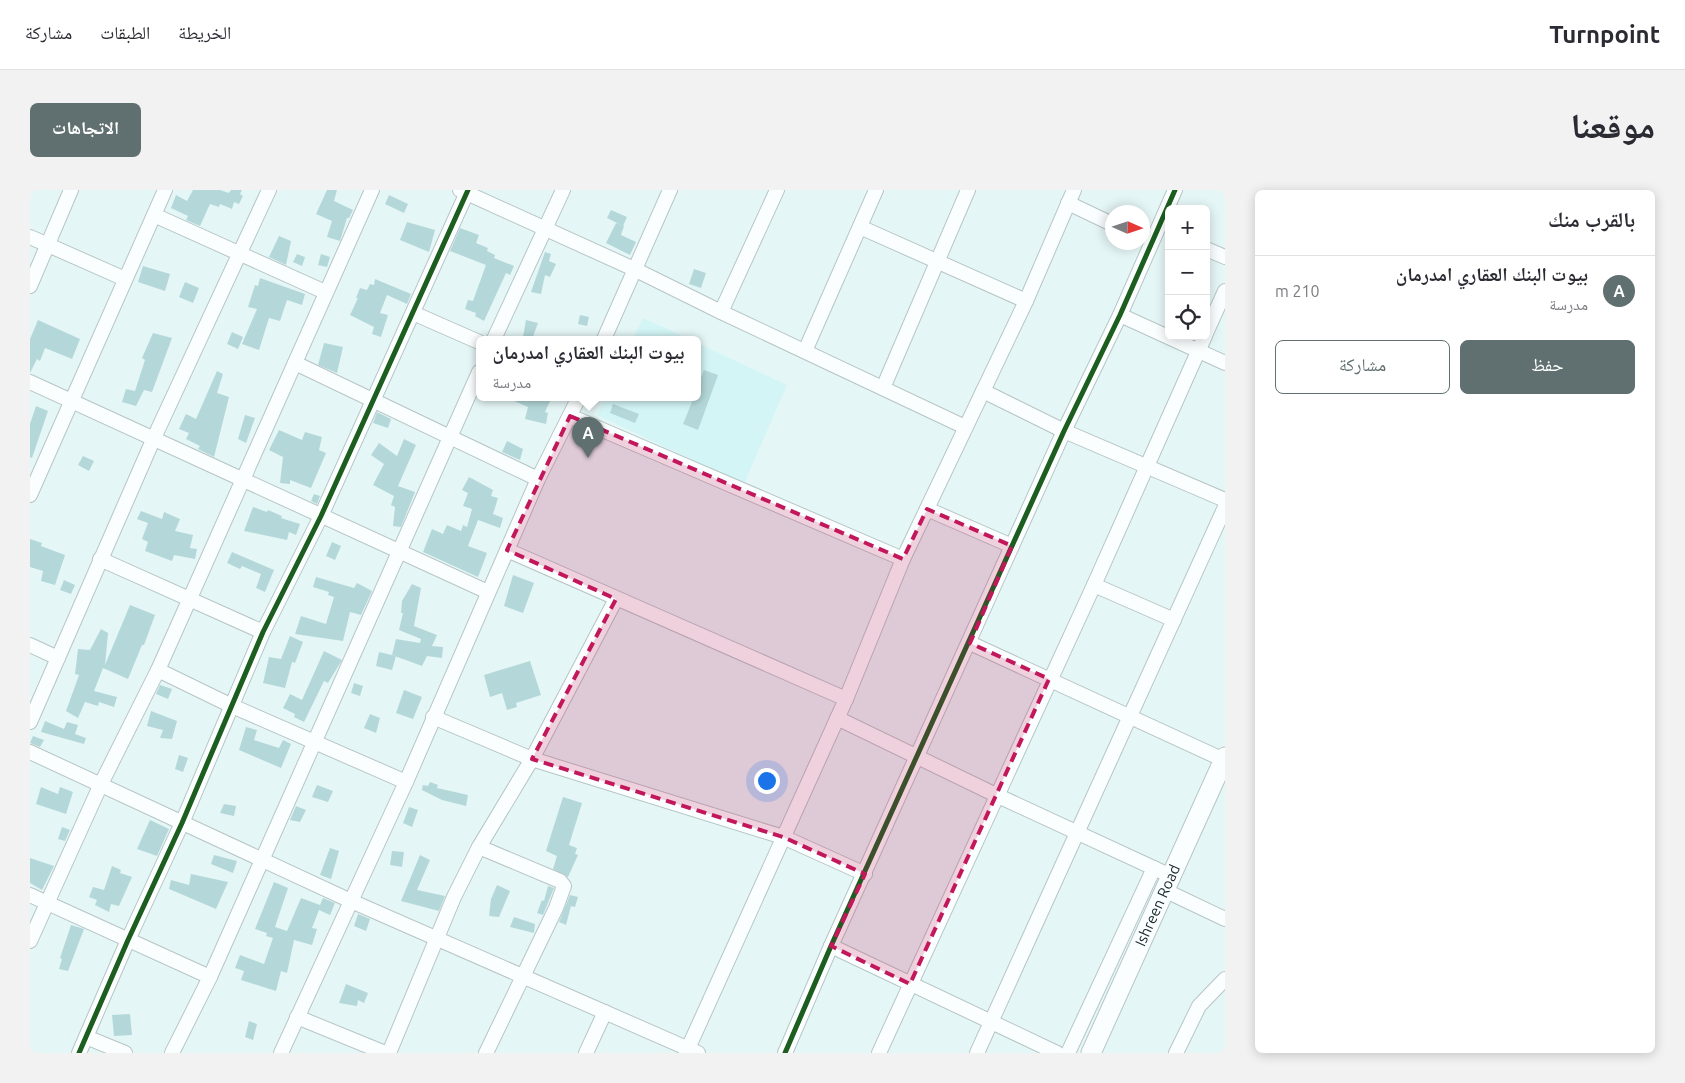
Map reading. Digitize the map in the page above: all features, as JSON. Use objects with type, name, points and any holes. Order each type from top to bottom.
[{"type":"street","points":[[30,286],[49,246],[71,190]]},
{"type":"street","points":[[30,495],[165,190]]},
{"type":"street","points":[[30,722],[153,440],[269,190]]},
{"type":"street","points":[[30,941],[101,784],[158,670],[372,190]]},
{"type":"street","points":[[495,336],[563,190]]},
{"type":"street","points":[[605,336],[670,190]]},
{"type":"street","points":[[721,312],[777,190]]},
{"type":"street","points":[[805,351],[876,190]]},
{"type":"street","points":[[882,388],[939,261],[968,190]]},
{"type":"street","points":[[1150,239],[1164,229],[1175,190]]},
{"type":"street","points":[[79,1053],[182,823],[263,632],[322,516],[413,313],[465,191],[634,268],[721,312],[965,426]]},
{"type":"street","points":[[30,752],[350,902],[605,1012],[690,1051],[783,837],[846,700],[904,559],[965,426],[1026,301],[1071,196],[1105,219]]},
{"type":"street","points":[[154,215],[325,292]]},
{"type":"street","points":[[860,228],[939,261],[1026,301]]},
{"type":"street","points":[[30,237],[125,279]]},
{"type":"street","points":[[785,1053],[831,946],[970,643],[1064,431],[1120,315],[1144,250]]},
{"type":"street","points":[[1208,250],[1225,257]]},
{"type":"street","points":[[1210,326],[1225,291]]},
{"type":"street","points":[[413,313],[476,341]]},
{"type":"street","points":[[1120,315],[1225,363]]},
{"type":"street","points":[[879,1053],[1049,679],[1094,585],[1203,340]]},
{"type":"street","points":[[296,363],[538,479]]},
{"type":"street","points":[[172,1053],[210,976],[316,741],[476,379]]},
{"type":"street","points":[[30,382],[488,592]]},
{"type":"street","points":[[983,391],[1064,431],[1225,500]]},
{"type":"street","points":[[281,1053],[406,782],[538,479],[577,401]]},
{"type":"street","points":[[570,416],[904,559]]},
{"type":"street","points":[[976,1053],[1225,507]]},
{"type":"street","points":[[927,509],[1012,546]]},
{"type":"street","points":[[507,550],[846,700]]},
{"type":"street","points":[[100,559],[263,632]]},
{"type":"street","points":[[1094,585],[1174,620]]},
{"type":"street","points":[[389,1053],[454,898],[479,846],[532,759],[616,599]]},
{"type":"street","points":[[970,643],[1224,758]]},
{"type":"street","points":[[30,645],[58,658]]},
{"type":"street","points":[[158,670],[232,706],[316,741],[406,782]]},
{"type":"street","points":[[433,717],[532,759],[783,837],[865,874]]},
{"type":"street","points":[[837,718],[1077,833],[1163,878],[1224,914]]},
{"type":"street","name":"Ishreen Road","points":[[1091,1053],[1163,878],[1224,758]]},
{"type":"street","points":[[479,846],[560,881],[564,886],[556,908],[486,1053]]},
{"type":"street","points":[[1068,1053],[1163,878]]},
{"type":"street","points":[[30,895],[210,976]]},
{"type":"street","points":[[831,946],[1057,1053]]},
{"type":"street","points":[[1176,1053],[1199,1006],[1225,979]]},
{"type":"street","points":[[586,1053],[605,1012]]},
{"type":"street","points":[[297,1017],[385,1053]]},
{"type":"street","points":[[86,1037],[125,1053]]},
{"type":"highlighted area","points":[[570,416],[903,559],[927,509],[1012,546],[970,643],[1049,679],[910,984],[831,946],[865,874],[783,837],[532,759],[616,599],[507,550]]},
{"type":"shaded area","points":[[643,318],[682,336],[634,336]]},
{"type":"shaded area","points":[[701,345],[787,385],[744,484],[597,415],[604,401],[701,401]]},
{"type":"building","points":[[193,190],[220,190],[229,193],[231,190],[242,190],[240,194],[243,196],[239,204],[234,202],[232,209],[220,204],[219,207],[210,204],[200,226],[186,220],[188,216],[171,208],[176,195],[187,201]]},
{"type":"building","points":[[327,190],[337,190],[334,201],[353,210],[349,218],[347,218],[340,241],[327,237],[332,221],[316,214]]},
{"type":"building","points":[[389,195],[408,204],[404,213],[385,204]]},
{"type":"building","points":[[611,210],[627,217],[623,226],[607,218]]},
{"type":"building","points":[[407,222],[435,230],[429,252],[400,240]]},
{"type":"building","points":[[616,223],[624,226],[621,235],[636,242],[630,255],[606,243]]},
{"type":"building","points":[[460,228],[479,235],[476,243],[488,248],[487,251],[495,255],[494,258],[514,266],[510,275],[506,273],[484,321],[475,316],[476,313],[465,309],[468,300],[473,301],[486,265],[450,251]]},
{"type":"building","points":[[279,236],[291,241],[286,265],[269,257]]},
{"type":"building","points":[[545,252],[551,254],[549,261],[556,264],[550,277],[545,275],[541,294],[531,292]]},
{"type":"building","points":[[297,254],[305,257],[302,266],[293,262]]},
{"type":"building","points":[[321,254],[330,257],[327,267],[318,265]]},
{"type":"building","points":[[143,266],[170,274],[165,291],[138,282]]},
{"type":"building","points":[[694,269],[706,273],[701,288],[689,284]]},
{"type":"building","points":[[260,278],[305,294],[302,305],[287,300],[280,321],[269,318],[259,350],[242,344],[257,309],[248,307],[255,285],[258,286]]},
{"type":"building","points":[[375,279],[411,294],[407,304],[387,295],[380,313],[388,315],[381,337],[372,334],[374,327],[350,315],[358,298],[356,298],[360,288],[367,290],[370,284],[374,285]]},
{"type":"building","points":[[185,282],[199,288],[193,303],[179,297]]},
{"type":"building","points":[[580,315],[589,317],[587,326],[578,324]]},
{"type":"building","points":[[38,320],[80,339],[72,359],[45,348],[40,361],[37,359],[30,373],[30,339]]},
{"type":"building","points":[[526,320],[538,323],[533,336],[523,336]]},
{"type":"building","points":[[232,332],[243,337],[238,349],[227,344]]},
{"type":"building","points":[[153,333],[172,338],[152,392],[144,390],[136,406],[122,402],[126,389],[135,391],[145,360],[142,358]]},
{"type":"building","points":[[324,343],[343,347],[337,373],[318,365]]},
{"type":"building","points":[[704,370],[718,375],[698,430],[683,424],[692,401],[701,401],[701,378]]},
{"type":"building","points":[[217,371],[223,374],[217,393],[229,397],[214,457],[198,449],[200,446],[186,439],[189,433],[179,429],[186,414],[196,419]]},
{"type":"building","points":[[514,401],[550,401],[545,412],[548,413],[546,424],[525,419],[528,407]]},
{"type":"building","points":[[613,404],[639,414],[635,423],[610,413]]},
{"type":"building","points":[[36,406],[48,411],[32,458],[30,457],[30,424]]},
{"type":"building","points":[[377,412],[391,419],[388,428],[373,423]]},
{"type":"building","points":[[245,415],[255,418],[246,443],[238,439]]},
{"type":"building","points":[[279,430],[302,440],[305,432],[322,437],[319,450],[326,453],[311,488],[290,480],[290,484],[280,483],[283,457],[269,450]]},
{"type":"building","points":[[404,439],[416,445],[398,486],[415,492],[401,527],[393,526],[395,507],[391,505],[394,496],[373,485],[384,464],[371,455],[379,443],[397,456]]},
{"type":"building","points":[[507,441],[523,449],[520,460],[502,452]]},
{"type":"building","points":[[83,456],[94,461],[89,471],[78,465]]},
{"type":"building","points":[[469,477],[493,490],[491,496],[498,498],[493,514],[503,518],[500,528],[478,520],[468,546],[487,553],[478,577],[423,552],[432,529],[443,534],[447,525],[461,531],[463,525],[467,527],[472,509],[463,506],[468,493],[462,490]]},
{"type":"building","points":[[314,494],[320,496],[317,504],[311,501]]},
{"type":"building","points":[[253,507],[267,512],[268,510],[282,516],[281,518],[300,524],[296,535],[289,532],[287,540],[244,531]]},
{"type":"building","points":[[141,511],[162,519],[164,512],[180,519],[175,531],[193,535],[190,548],[197,549],[195,559],[174,555],[172,561],[145,551],[148,542],[142,539],[148,523],[137,519]]},
{"type":"building","points":[[30,539],[42,543],[41,546],[65,555],[55,585],[41,581],[43,571],[30,567]]},
{"type":"building","points":[[332,542],[341,546],[335,560],[326,556]]},
{"type":"building","points":[[232,552],[274,570],[265,592],[256,588],[261,574],[242,566],[240,569],[227,563]]},
{"type":"building","points":[[513,575],[534,583],[523,613],[504,606]]},
{"type":"building","points":[[316,577],[354,588],[357,583],[372,591],[361,615],[350,612],[343,641],[295,634],[301,616],[326,624],[334,597],[328,595],[329,592],[313,587]]},
{"type":"building","points":[[64,580],[75,585],[71,594],[60,590]]},
{"type":"building","points":[[412,584],[421,588],[414,626],[437,635],[432,646],[443,647],[442,658],[427,656],[422,666],[392,655],[396,639],[420,643],[421,639],[399,630],[403,613],[401,613],[402,601]]},
{"type":"building","points":[[130,605],[155,615],[144,645],[142,645],[128,679],[103,668],[94,691],[117,697],[114,707],[99,702],[98,706],[85,702],[78,718],[66,711],[79,675],[75,674],[78,649],[90,650],[101,629],[108,633],[105,665]]},
{"type":"building","points":[[290,636],[303,642],[295,663],[292,662],[285,688],[263,683],[269,657],[281,659]]},
{"type":"building","points":[[324,651],[342,660],[328,683],[324,681],[304,722],[294,717],[295,714],[283,708],[290,694],[302,700]]},
{"type":"building","points":[[379,652],[396,656],[392,670],[376,666]]},
{"type":"building","points":[[530,661],[541,695],[516,703],[517,707],[507,710],[502,693],[490,697],[484,675]]},
{"type":"building","points":[[354,683],[363,686],[360,696],[351,693]]},
{"type":"building","points":[[160,685],[172,689],[168,699],[156,694]]},
{"type":"building","points":[[404,690],[422,697],[413,719],[396,713]]},
{"type":"building","points":[[151,711],[177,721],[172,739],[160,738],[163,730],[147,726]]},
{"type":"building","points":[[370,714],[380,718],[376,733],[364,728]]},
{"type":"building","points":[[45,721],[64,729],[67,722],[78,725],[75,734],[86,738],[84,744],[41,732]]},
{"type":"building","points":[[246,727],[257,730],[254,740],[279,748],[283,740],[291,744],[281,768],[239,750]]},
{"type":"building","points":[[33,736],[44,740],[40,747],[30,743]]},
{"type":"building","points":[[179,755],[188,758],[183,772],[175,769]]},
{"type":"building","points":[[430,782],[438,785],[437,788],[468,795],[466,806],[442,800],[422,790],[423,785],[428,786]]},
{"type":"building","points":[[317,785],[333,791],[328,802],[312,797]]},
{"type":"building","points":[[41,787],[58,794],[60,787],[73,792],[66,814],[36,804]]},
{"type":"building","points":[[563,797],[582,803],[569,845],[577,848],[575,854],[578,855],[568,877],[553,869],[557,856],[546,851]]},
{"type":"building","points":[[224,804],[236,806],[234,816],[220,813]]},
{"type":"building","points":[[296,806],[306,810],[300,822],[290,820]]},
{"type":"building","points":[[409,807],[418,810],[412,827],[403,823]]},
{"type":"building","points":[[150,820],[169,829],[157,856],[137,849]]},
{"type":"building","points":[[62,827],[70,830],[65,841],[58,839]]},
{"type":"building","points":[[330,848],[339,851],[331,879],[320,875]]},
{"type":"building","points":[[392,851],[404,852],[402,867],[390,865]]},
{"type":"building","points":[[214,855],[237,861],[233,873],[211,864]]},
{"type":"building","points":[[420,855],[430,860],[417,890],[445,896],[439,911],[401,901]]},
{"type":"building","points":[[30,858],[54,866],[42,890],[30,883]]},
{"type":"building","points":[[112,866],[121,870],[120,873],[132,877],[119,906],[111,904],[109,912],[95,905],[97,900],[89,897],[93,887],[104,890]]},
{"type":"building","points":[[191,874],[228,882],[216,909],[169,889],[171,880],[189,885]]},
{"type":"building","points":[[274,882],[288,888],[275,927],[287,931],[301,898],[320,905],[323,898],[335,903],[330,915],[319,910],[312,928],[317,929],[312,945],[294,940],[287,973],[281,971],[276,991],[241,980],[244,971],[235,968],[240,955],[264,964],[273,938],[266,936],[267,933],[255,929]]},
{"type":"building","points":[[497,885],[510,891],[499,917],[489,916],[491,899]]},
{"type":"building","points":[[548,886],[554,888],[543,915],[537,913],[542,900],[544,901]]},
{"type":"building","points":[[570,895],[578,897],[575,907],[571,906],[566,925],[559,922]]},
{"type":"building","points":[[358,914],[370,919],[366,931],[354,926]]},
{"type":"building","points":[[514,917],[535,924],[534,933],[510,927]]},
{"type":"building","points":[[71,925],[84,929],[68,971],[59,969],[62,959],[60,958]]},
{"type":"building","points":[[346,984],[368,993],[364,1003],[358,1000],[357,1006],[339,1003]]},
{"type":"building","points":[[130,1014],[132,1035],[114,1036],[112,1015]]},
{"type":"building","points":[[249,1021],[257,1024],[253,1040],[245,1037]]},
{"type":"cycle path","points":[[79,1053],[182,823],[263,632],[321,516],[468,190]]},
{"type":"cycle path","points":[[785,1053],[831,946],[1064,431],[1120,315],[1175,190]]},
{"type":"place","name":"بيوت البنك العقاري امدرمان","points":[[588,458]]}]
